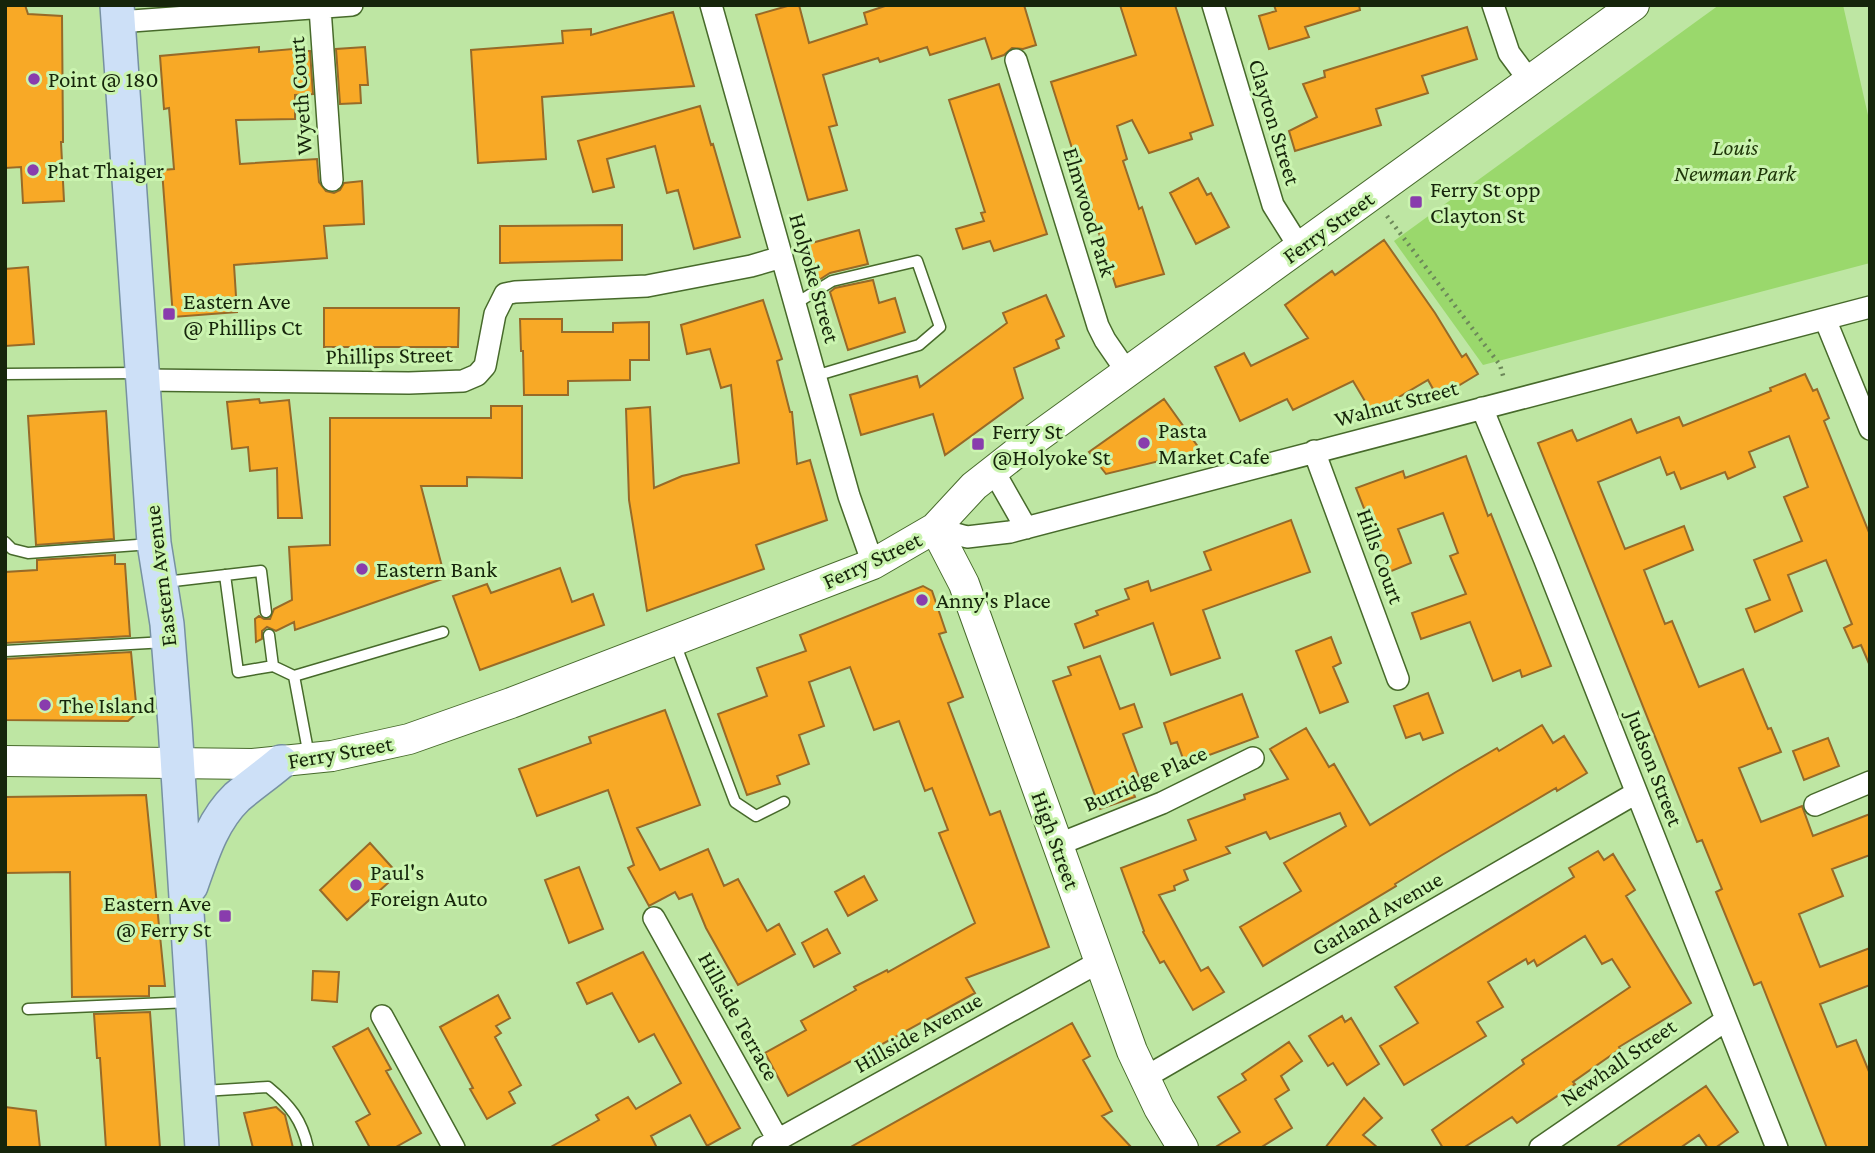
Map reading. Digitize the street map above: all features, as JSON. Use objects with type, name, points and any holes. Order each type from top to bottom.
[{"type":"main road","name":"Ferry Street","points":[[5,761],[178,764],[295,761],[375,748],[443,728],[873,564],[935,528],[974,486],[993,470],[1634,5]]},
{"type":"main road","name":"Eastern Avenue","points":[[117,14],[153,543],[169,642],[202,1148]]},
{"type":"main road","name":"High Street","points":[[935,528],[964,583],[1099,962],[1144,1079],[1183,1148]]},
{"type":"main road","points":[[187,898],[208,840],[236,798],[295,761]]},
{"type":"street","points":[[117,14],[352,5]]},
{"type":"street","name":"Holyoke Street","points":[[711,5],[849,496],[873,564]]},
{"type":"street","name":"Clayton Street","points":[[1213,5],[1273,205],[1300,248]]},
{"type":"street","points":[[1493,5],[1509,53],[1529,80]]},
{"type":"street","name":"Wyeth Court","points":[[320,8],[331,180]]},
{"type":"street","name":"Elmwood Park","points":[[1016,60],[1098,326],[1127,372]]},
{"type":"street","name":"Phillips Street","points":[[143,376],[409,383],[463,381],[477,375],[485,366],[495,314],[505,294],[647,286],[782,257]]},
{"type":"street","name":"Walnut Street","points":[[935,528],[967,537],[1026,528],[1870,307]]},
{"type":"street","points":[[1825,318],[1870,429]]},
{"type":"street","name":"Judson Street","points":[[1482,408],[1777,1148]]},
{"type":"street","name":"Hills Court","points":[[1314,451],[1398,679]]},
{"type":"street","points":[[993,470],[1026,528]]},
{"type":"street","name":"Burridge Place","points":[[1058,845],[1162,803],[1253,758]]},
{"type":"street","points":[[1815,805],[1870,782]]},
{"type":"street","name":"Garland Avenue","points":[[1144,1079],[1636,793]]},
{"type":"street","name":"Hillside Terrace","points":[[654,918],[771,1144]]},
{"type":"street","name":"Hillside Avenue","points":[[771,1144],[1099,962]]},
{"type":"street","points":[[382,1016],[454,1148]]},
{"type":"street","name":"Newhall Street","points":[[1540,1148],[1726,1020]]},
{"type":"street","points":[[797,1129],[808,1148]]},
{"type":"lane","points":[[795,304],[831,281],[917,261],[940,327],[919,345],[816,376]]},
{"type":"lane","points":[[5,374],[143,376]]},
{"type":"lane","points":[[5,542],[12,548],[28,553],[153,543]]},
{"type":"lane","points":[[159,583],[261,571],[266,612]]},
{"type":"lane","points":[[225,575],[238,672],[273,666],[294,676],[443,632]]},
{"type":"lane","points":[[269,635],[273,666]]},
{"type":"lane","points":[[674,641],[735,802],[756,816],[784,802]]},
{"type":"lane","points":[[5,651],[169,642]]},
{"type":"lane","points":[[294,676],[295,761]]},
{"type":"lane","points":[[28,1009],[193,1002]]},
{"type":"lane","points":[[199,1091],[268,1087],[294,1111],[304,1130],[308,1148]]},
{"type":"path","points":[[1372,195],[1500,365],[1511,400]]},
{"type":"green space","name":"Louis Newman Park","points":[[1719,5],[1843,5],[1870,124],[1870,263],[1483,365],[1394,241]]},
{"type":"building","name":"Point @ 180","points":[[5,5],[25,5],[28,14],[62,16],[61,142],[64,201],[23,203],[21,167],[5,168]]},
{"type":"building","points":[[799,5],[809,43],[867,24],[864,13],[888,5],[1024,5],[1036,45],[1023,49],[1012,48],[1004,55],[992,59],[985,38],[930,55],[927,47],[880,62],[878,58],[823,75],[837,125],[829,127],[847,190],[808,200],[756,15]]},
{"type":"building","points":[[1120,5],[1175,5],[1213,125],[1190,133],[1192,139],[1149,153],[1132,120],[1117,126],[1127,159],[1123,161],[1139,209],[1142,207],[1164,274],[1116,287],[1051,82],[1136,55]]},
{"type":"building","points":[[1274,5],[1359,5],[1360,10],[1305,27],[1309,37],[1269,49],[1259,16],[1276,11]]},
{"type":"building","points":[[673,12],[694,86],[542,97],[546,159],[478,163],[471,50],[563,43],[562,31],[591,29],[591,35]]},
{"type":"building","points":[[1467,27],[1477,59],[1422,76],[1428,93],[1376,109],[1381,125],[1295,151],[1289,131],[1317,117],[1303,84],[1325,77],[1324,71]]},
{"type":"building","points":[[259,47],[259,52],[304,48],[304,51],[310,51],[313,94],[295,95],[295,119],[236,120],[240,164],[317,159],[319,182],[326,191],[334,193],[340,190],[344,183],[362,181],[364,224],[324,226],[327,258],[234,265],[237,312],[173,317],[162,170],[174,169],[169,108],[164,109],[160,56]]},
{"type":"building","points":[[365,47],[368,85],[360,85],[361,103],[340,104],[336,49]]},
{"type":"building","points":[[999,84],[1047,234],[994,251],[990,241],[963,249],[956,229],[984,221],[981,213],[985,212],[949,100]]},
{"type":"building","points":[[700,106],[740,237],[694,249],[678,190],[667,193],[655,146],[607,159],[614,187],[593,192],[578,141]]},
{"type":"building","points":[[1198,178],[1207,195],[1211,193],[1229,227],[1196,244],[1170,193]]},
{"type":"building","points":[[622,225],[622,260],[500,263],[500,226]]},
{"type":"building","points":[[859,230],[868,264],[830,273],[819,280],[808,244]]},
{"type":"building","points":[[1384,240],[1462,357],[1466,354],[1478,374],[1438,398],[1428,380],[1372,413],[1353,381],[1293,410],[1287,399],[1240,421],[1215,367],[1244,353],[1251,366],[1308,338],[1285,305],[1332,271],[1335,275]]},
{"type":"building","points":[[28,267],[34,344],[5,346],[5,269]]},
{"type":"building","points":[[873,280],[879,303],[895,298],[905,332],[848,350],[830,292],[835,288]]},
{"type":"building","points":[[1046,295],[1064,336],[1056,340],[1059,348],[1014,368],[1023,398],[945,455],[933,414],[861,435],[850,395],[917,376],[920,387],[1007,323],[1003,313]]},
{"type":"building","points":[[763,300],[782,359],[777,361],[792,412],[797,464],[810,460],[827,520],[756,545],[764,569],[647,611],[629,500],[626,409],[650,407],[654,488],[682,476],[739,463],[731,385],[721,388],[710,349],[687,354],[681,325]]},
{"type":"building","points":[[324,308],[459,308],[458,347],[324,347]]},
{"type":"building","points":[[520,319],[562,319],[562,332],[613,332],[613,323],[649,322],[649,360],[630,360],[630,380],[568,381],[568,395],[524,395]]},
{"type":"building","points":[[1805,374],[1813,391],[1817,389],[1829,418],[1824,421],[1870,535],[1870,666],[1861,645],[1853,648],[1844,628],[1852,624],[1826,560],[1788,575],[1802,611],[1755,632],[1746,609],[1770,600],[1754,560],[1802,541],[1784,497],[1808,487],[1789,436],[1749,452],[1755,467],[1728,479],[1725,472],[1681,489],[1674,472],[1667,475],[1660,457],[1598,482],[1625,549],[1684,526],[1693,550],[1644,570],[1665,624],[1672,621],[1699,687],[1743,669],[1768,729],[1771,728],[1781,752],[1739,768],[1761,822],[1802,806],[1813,836],[1870,814],[1870,855],[1832,869],[1843,896],[1799,914],[1820,967],[1870,948],[1870,985],[1820,1004],[1837,1047],[1856,1040],[1870,1074],[1870,1148],[1827,1148],[1761,982],[1754,985],[1716,892],[1722,889],[1702,840],[1697,842],[1538,443],[1572,430],[1577,441],[1631,419],[1637,433],[1679,417],[1683,426],[1771,391],[1770,388]]},
{"type":"building","points":[[259,399],[260,403],[289,400],[302,518],[278,518],[277,468],[250,471],[248,447],[232,449],[227,402]]},
{"type":"building","points":[[1164,399],[1201,451],[1106,474],[1089,452]]},
{"type":"building","points":[[491,406],[522,406],[522,478],[467,477],[467,486],[421,486],[445,578],[295,630],[294,622],[276,631],[267,627],[262,631],[262,639],[256,642],[255,619],[259,616],[270,619],[274,609],[292,600],[289,547],[330,545],[330,418],[491,418]]},
{"type":"building","points":[[106,411],[114,539],[36,545],[28,416]]},
{"type":"building","points":[[1466,456],[1488,516],[1491,514],[1551,666],[1522,677],[1520,670],[1493,681],[1470,622],[1421,639],[1412,613],[1466,594],[1450,556],[1458,553],[1443,513],[1398,529],[1411,563],[1389,572],[1356,488],[1403,471],[1405,478]]},
{"type":"building","points":[[1291,520],[1310,572],[1203,610],[1220,658],[1171,675],[1153,623],[1084,648],[1075,624],[1098,615],[1096,611],[1129,599],[1125,589],[1148,581],[1151,591],[1211,570],[1204,552]]},
{"type":"building","points":[[115,555],[115,564],[125,564],[130,636],[5,643],[5,572],[37,570],[37,560]]},
{"type":"building","points":[[560,568],[572,602],[593,594],[604,625],[480,670],[453,596],[487,584],[491,593]]},
{"type":"building","points":[[923,586],[932,591],[946,632],[939,634],[963,697],[948,703],[990,815],[1000,811],[1049,947],[966,978],[975,993],[788,1096],[765,1053],[806,1030],[801,1021],[856,990],[854,987],[887,970],[888,972],[975,923],[939,833],[948,830],[932,788],[925,791],[899,721],[874,730],[850,667],[809,682],[824,726],[799,735],[809,764],[777,776],[780,784],[747,795],[718,714],[767,696],[757,668],[806,651],[800,635]]},
{"type":"building","points":[[1331,637],[1341,663],[1333,667],[1348,702],[1320,713],[1296,651]]},
{"type":"building","points":[[131,652],[137,713],[128,721],[5,720],[5,659]]},
{"type":"building","points":[[1100,656],[1120,709],[1134,704],[1142,727],[1123,734],[1141,783],[1131,787],[1135,797],[1100,809],[1053,681],[1071,675],[1068,667]]},
{"type":"building","points":[[1428,693],[1443,733],[1423,740],[1420,733],[1406,738],[1394,706]]},
{"type":"building","points":[[1242,694],[1258,737],[1185,764],[1177,742],[1171,744],[1164,723]]},
{"type":"building","points":[[665,710],[700,805],[637,828],[660,870],[708,849],[724,886],[738,879],[767,931],[779,924],[795,954],[738,985],[706,928],[692,894],[679,899],[675,892],[649,906],[628,868],[634,865],[608,790],[537,816],[519,769],[591,743],[589,737]]},
{"type":"building","points":[[1542,725],[1553,743],[1564,736],[1587,773],[1557,791],[1556,788],[1442,855],[1395,884],[1396,886],[1263,966],[1240,927],[1301,891],[1284,863],[1346,826],[1340,813],[1270,839],[1266,832],[1226,847],[1230,853],[1184,870],[1188,880],[1174,886],[1175,890],[1159,895],[1201,971],[1208,967],[1224,992],[1193,1010],[1164,961],[1160,963],[1143,932],[1121,868],[1196,840],[1188,820],[1245,799],[1244,795],[1288,779],[1270,749],[1306,728],[1329,767],[1334,764],[1370,825],[1497,748],[1499,751]]},
{"type":"building","points":[[1828,738],[1839,766],[1804,780],[1793,751]]},
{"type":"building","points":[[146,795],[165,986],[149,986],[149,996],[72,997],[70,872],[5,873],[5,797]]},
{"type":"building","points":[[370,843],[398,874],[347,920],[320,890]]},
{"type":"building","points":[[1598,851],[1604,860],[1613,854],[1635,890],[1626,896],[1691,1003],[1619,1047],[1620,1049],[1573,1082],[1575,1084],[1517,1123],[1512,1117],[1463,1148],[1443,1148],[1432,1130],[1524,1064],[1522,1060],[1630,987],[1612,959],[1602,964],[1585,936],[1537,966],[1534,960],[1528,964],[1526,959],[1488,982],[1503,1007],[1477,1022],[1486,1036],[1404,1085],[1380,1046],[1418,1023],[1395,987],[1574,877],[1569,868]]},
{"type":"building","points":[[579,867],[603,929],[569,943],[545,880]]},
{"type":"building","points":[[864,876],[877,900],[848,916],[835,892]]},
{"type":"building","points":[[827,929],[840,953],[814,967],[802,943]]},
{"type":"building","points":[[643,952],[740,1128],[707,1146],[690,1115],[651,1136],[657,1148],[549,1148],[599,1120],[596,1115],[628,1097],[636,1109],[681,1083],[654,1034],[639,1042],[612,993],[587,1004],[577,983]]},
{"type":"building","points":[[313,971],[339,972],[337,1002],[312,1000]]},
{"type":"building","points":[[498,995],[510,1018],[496,1026],[501,1033],[495,1037],[521,1085],[509,1092],[515,1103],[487,1119],[440,1027]]},
{"type":"building","points":[[150,1012],[160,1148],[106,1148],[94,1014]]},
{"type":"building","points":[[1342,1016],[1345,1022],[1351,1018],[1379,1064],[1347,1085],[1333,1063],[1328,1066],[1309,1036]]},
{"type":"building","points":[[1072,1023],[1090,1056],[1083,1060],[1112,1111],[1102,1116],[1132,1148],[849,1148]]},
{"type":"building","points":[[368,1028],[391,1069],[386,1071],[421,1133],[394,1148],[370,1148],[356,1122],[370,1114],[333,1047]]},
{"type":"building","points":[[1289,1042],[1302,1061],[1281,1076],[1289,1090],[1275,1099],[1292,1128],[1260,1148],[1214,1148],[1240,1132],[1218,1097],[1246,1080],[1242,1074]]},
{"type":"building","points":[[1706,1086],[1738,1132],[1715,1148],[1708,1148],[1699,1135],[1680,1148],[1615,1148]]},
{"type":"building","points":[[1364,1098],[1382,1118],[1363,1135],[1378,1148],[1325,1148]]},
{"type":"building","points":[[5,1107],[36,1111],[40,1148],[5,1148]]},
{"type":"building","points":[[276,1107],[285,1115],[293,1148],[253,1148],[244,1113]]},
{"type":"place","name":"Point @ 180","points":[[34,79]]},
{"type":"place","name":"Phat Thaiger","points":[[33,170]]},
{"type":"place","name":"Ferry St opp Clayton St","points":[[1416,202]]},
{"type":"place","name":"Eastern Ave @ Phillips Ct","points":[[169,314]]},
{"type":"place","name":"Pasta Market Cafe","points":[[1144,443]]},
{"type":"place","name":"Ferry St @Holyoke St","points":[[978,444]]},
{"type":"place","name":"Eastern Bank","points":[[362,569]]},
{"type":"place","name":"Anny's Place","points":[[922,600]]},
{"type":"place","name":"The Island","points":[[45,705]]},
{"type":"place","name":"Paul's Foreign Auto","points":[[356,885]]},
{"type":"place","name":"Eastern Ave @ Ferry St","points":[[225,916]]}]
